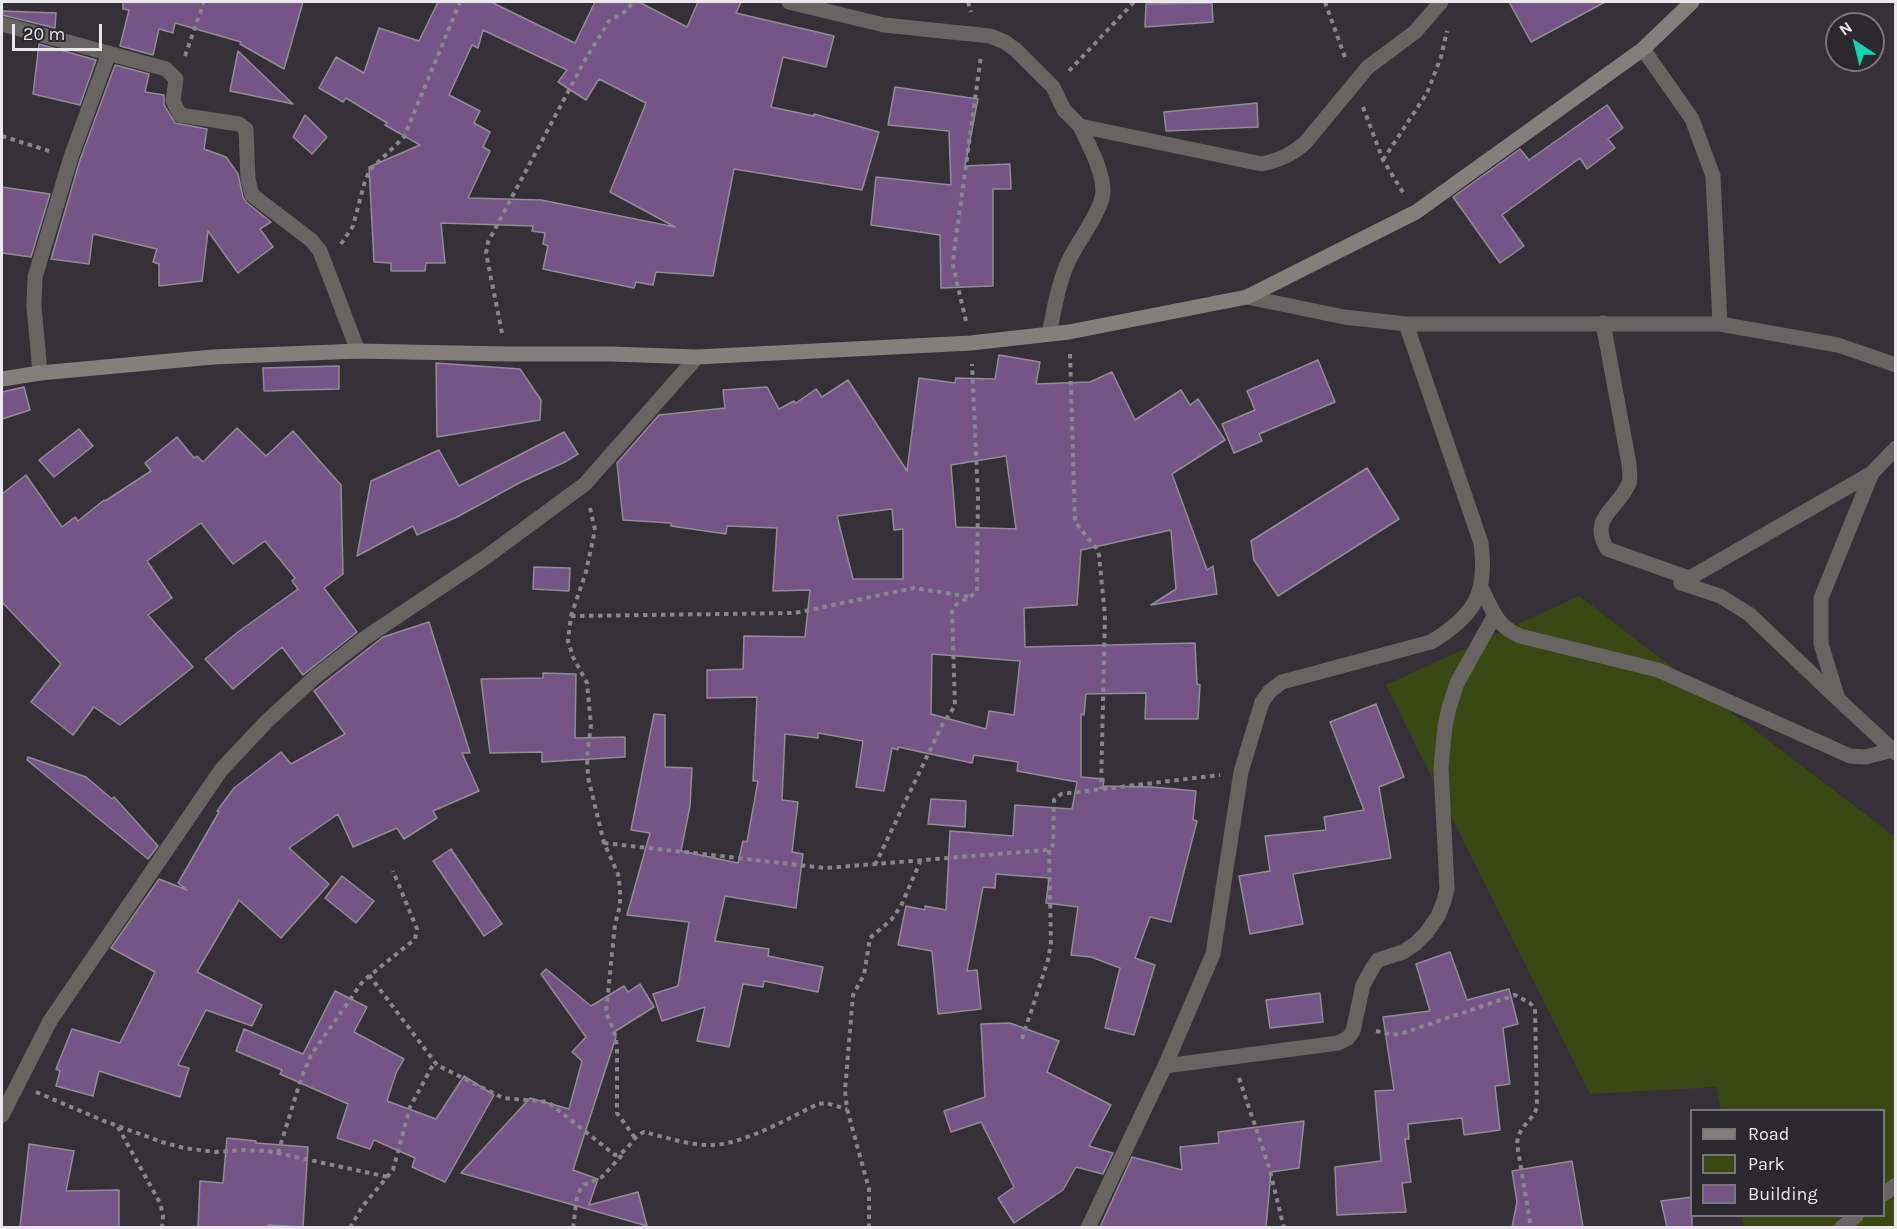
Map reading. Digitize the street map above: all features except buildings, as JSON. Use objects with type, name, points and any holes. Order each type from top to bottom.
[{"type":"street","points":[[789,2],[884,25],[930,31],[984,34],[1005,42],[1016,50],[1053,87],[1064,110],[1080,126],[1096,164],[1102,182],[1103,195],[1092,220],[1068,261],[1059,286],[1049,334]]},
{"type":"street","points":[[1080,126],[1262,164],[1279,161],[1294,153],[1305,143],[1368,67],[1415,32],[1441,2]]},
{"type":"street","points":[[2,379],[40,373],[213,357],[358,351],[697,357],[971,343],[1070,332],[1247,297],[1416,212],[1643,49],[1692,2]]},
{"type":"street","points":[[2,24],[166,69],[176,79],[172,101],[180,115],[238,124],[246,129],[248,179],[252,195],[311,240],[320,251],[358,351]]},
{"type":"street","points":[[1643,49],[1692,118],[1713,176],[1720,324]]},
{"type":"street","points":[[40,373],[34,306],[35,277],[71,158],[109,53]]},
{"type":"street","points":[[1247,297],[1344,317],[1406,324],[1720,324],[1838,345],[1896,365]]},
{"type":"street","points":[[1089,1227],[1165,1066],[1213,954],[1241,772],[1262,702],[1270,691],[1282,682],[1431,642],[1451,630],[1470,611],[1482,587],[1481,543],[1406,324]]},
{"type":"street","points":[[1603,324],[1629,464],[1630,482],[1600,525],[1600,534],[1607,549],[1686,577],[1681,583]]},
{"type":"street","points":[[2,1115],[50,1021],[228,762],[267,721],[315,677],[365,638],[486,557],[585,484],[697,357]]},
{"type":"street","points":[[1681,583],[1872,473],[1896,448]]},
{"type":"street","points":[[1838,699],[1821,644],[1821,597],[1872,473]]},
{"type":"street","points":[[1681,583],[1720,596],[1749,614],[1895,751]]},
{"type":"street","points":[[1482,587],[1495,615],[1508,631],[1520,636],[1658,670],[1850,756],[1866,757],[1895,751]]},
{"type":"street","points":[[1165,1066],[1338,1043],[1348,1038],[1353,1032],[1363,985],[1372,967],[1378,960],[1415,944],[1427,932],[1438,916],[1447,889],[1441,768],[1445,726],[1458,683],[1495,615]]},
{"type":"street","points":[[1840,1227],[1853,1217]]},
{"type":"path","points":[[176,79],[204,2]]},
{"type":"path","points":[[326,267],[353,226],[365,180],[370,170],[404,137],[460,2]]},
{"type":"path","points":[[507,354],[486,253],[488,242],[591,50],[609,21],[626,11],[633,2]]},
{"type":"path","points":[[1053,87],[1134,2]]},
{"type":"path","points":[[1325,2],[1383,160],[1416,212]]},
{"type":"path","points":[[1383,160],[1427,93],[1441,57],[1449,24]]},
{"type":"path","points":[[875,865],[942,724],[954,710],[952,611],[958,603],[971,597],[977,591],[978,497],[971,343],[953,266],[984,34]]},
{"type":"path","points":[[2,136],[71,158]]},
{"type":"path","points":[[1070,332],[1075,522],[1099,555],[1105,605],[1101,789]]},
{"type":"path","points":[[585,484],[595,530],[588,562],[571,616],[568,641],[573,657],[587,683],[591,726],[587,757],[588,777],[604,843],[618,874],[620,888],[606,1013],[618,1046],[617,1113],[635,1138]]},
{"type":"path","points":[[571,616],[795,613],[914,588],[971,597]]},
{"type":"path","points":[[604,843],[826,868],[920,862],[1049,849],[1053,845],[1054,800],[1061,794],[1241,772]]},
{"type":"path","points":[[1022,1039],[1048,960],[1051,943],[1049,849]]},
{"type":"path","points":[[869,1227],[869,1189],[847,1109],[845,1081],[852,1002],[855,989],[864,975],[868,943],[872,934],[891,920],[901,906],[920,862]]},
{"type":"path","points":[[278,1153],[300,1079],[311,1055],[358,987],[369,975],[386,964],[415,939],[417,932],[393,871]]},
{"type":"path","points":[[369,975],[435,1063],[491,1094],[503,1098],[548,1102],[611,1154],[623,1153]]},
{"type":"path","points":[[1356,1017],[1375,1030],[1393,1035],[1515,995],[1521,997],[1535,1009],[1537,1107],[1533,1118],[1522,1127],[1518,1134],[1517,1144],[1531,1227]]},
{"type":"path","points":[[1232,1057],[1269,1167],[1284,1227]]},
{"type":"path","points":[[350,1227],[362,1208],[388,1177],[396,1162],[410,1107],[435,1063]]},
{"type":"path","points":[[16,1084],[118,1126],[184,1148],[215,1152],[255,1150],[278,1153],[388,1177]]},
{"type":"path","points":[[573,1227],[577,1196],[580,1190],[602,1177],[639,1133],[644,1132],[702,1145],[723,1144],[759,1131],[818,1104],[826,1103],[847,1109]]},
{"type":"path","points":[[118,1126],[160,1203],[163,1215],[162,1227]]},
{"type":"green space","points":[[1579,596],[1895,837],[1895,1227],[1744,1227],[1742,1217],[1885,1217],[1885,1109],[1721,1109],[1716,1087],[1590,1094],[1386,685]]}]
